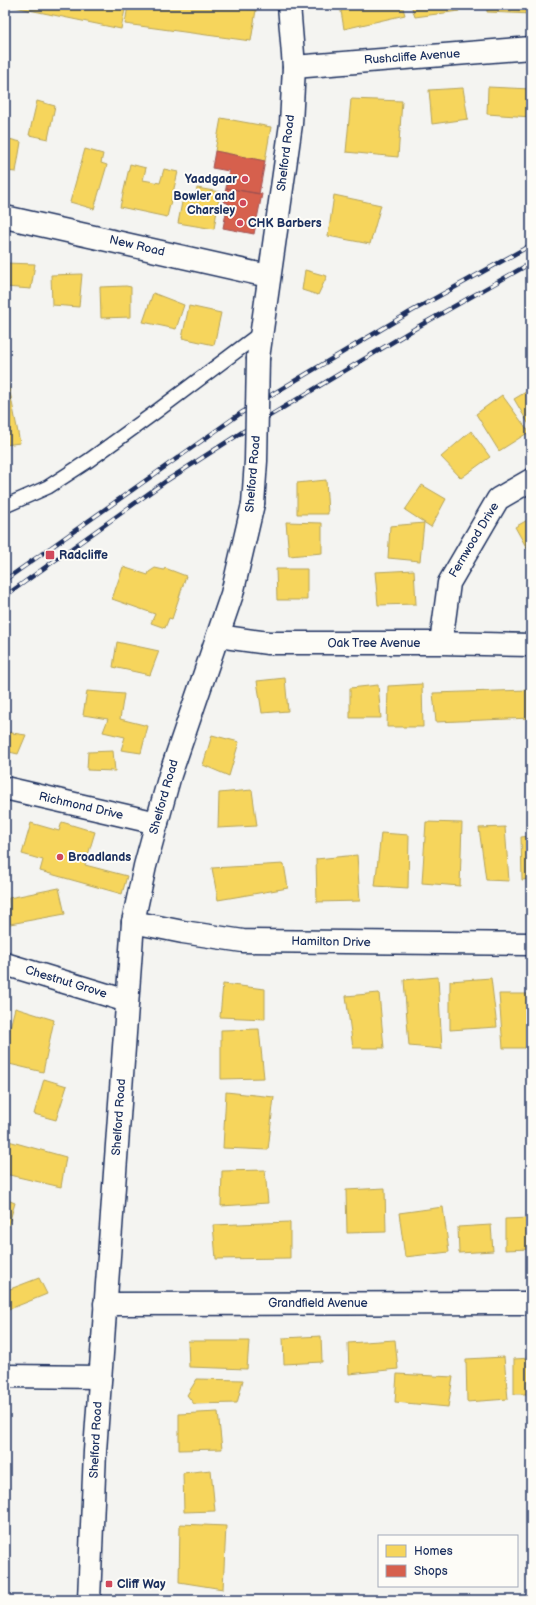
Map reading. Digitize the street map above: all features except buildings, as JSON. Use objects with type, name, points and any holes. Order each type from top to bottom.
[{"type":"street","name":"Shelford Road","points":[[89,1600],[95,1451],[133,922],[145,866],[170,775],[232,594],[252,504],[256,461],[258,358],[268,276],[290,124],[294,67],[289,5]]},
{"type":"street","name":"Rushcliffe Avenue","points":[[294,67],[531,48]]},
{"type":"street","name":"New Road","points":[[5,217],[268,276]]},
{"type":"street","name":"Fernwood Drive","points":[[441,643],[449,582],[498,499],[531,480]]},
{"type":"street","name":"Oak Tree Avenue","points":[[218,636],[268,643],[441,643],[531,645]]},
{"type":"street","name":"Richmond Drive","points":[[5,788],[157,824]]},
{"type":"street","name":"Hamilton Drive","points":[[133,922],[183,932],[243,941],[531,944]]},
{"type":"street","name":"Chestnut Grove","points":[[5,964],[127,1001]]},
{"type":"street","name":"Grandfield Avenue","points":[[105,1304],[531,1303]]},
{"type":"street","points":[[5,1376],[100,1377]]},
{"type":"lane","points":[[5,506],[48,487],[88,461],[262,332]]},
{"type":"railway","points":[[5,580],[241,413],[412,311],[531,245]]},
{"type":"railway","points":[[5,596],[166,481],[244,431],[421,325],[531,263]]},
{"type":"place","name":"Yaadgaar","points":[[245,179]]},
{"type":"place","name":"Bowler and Charsley","points":[[243,203]]},
{"type":"place","name":"CHK Barbers","points":[[240,223]]},
{"type":"place","name":"Radcliffe","points":[[50,555]]},
{"type":"place","name":"Broadlands","points":[[60,857]]},
{"type":"place","name":"Cliff Way","points":[[109,1584]]}]
